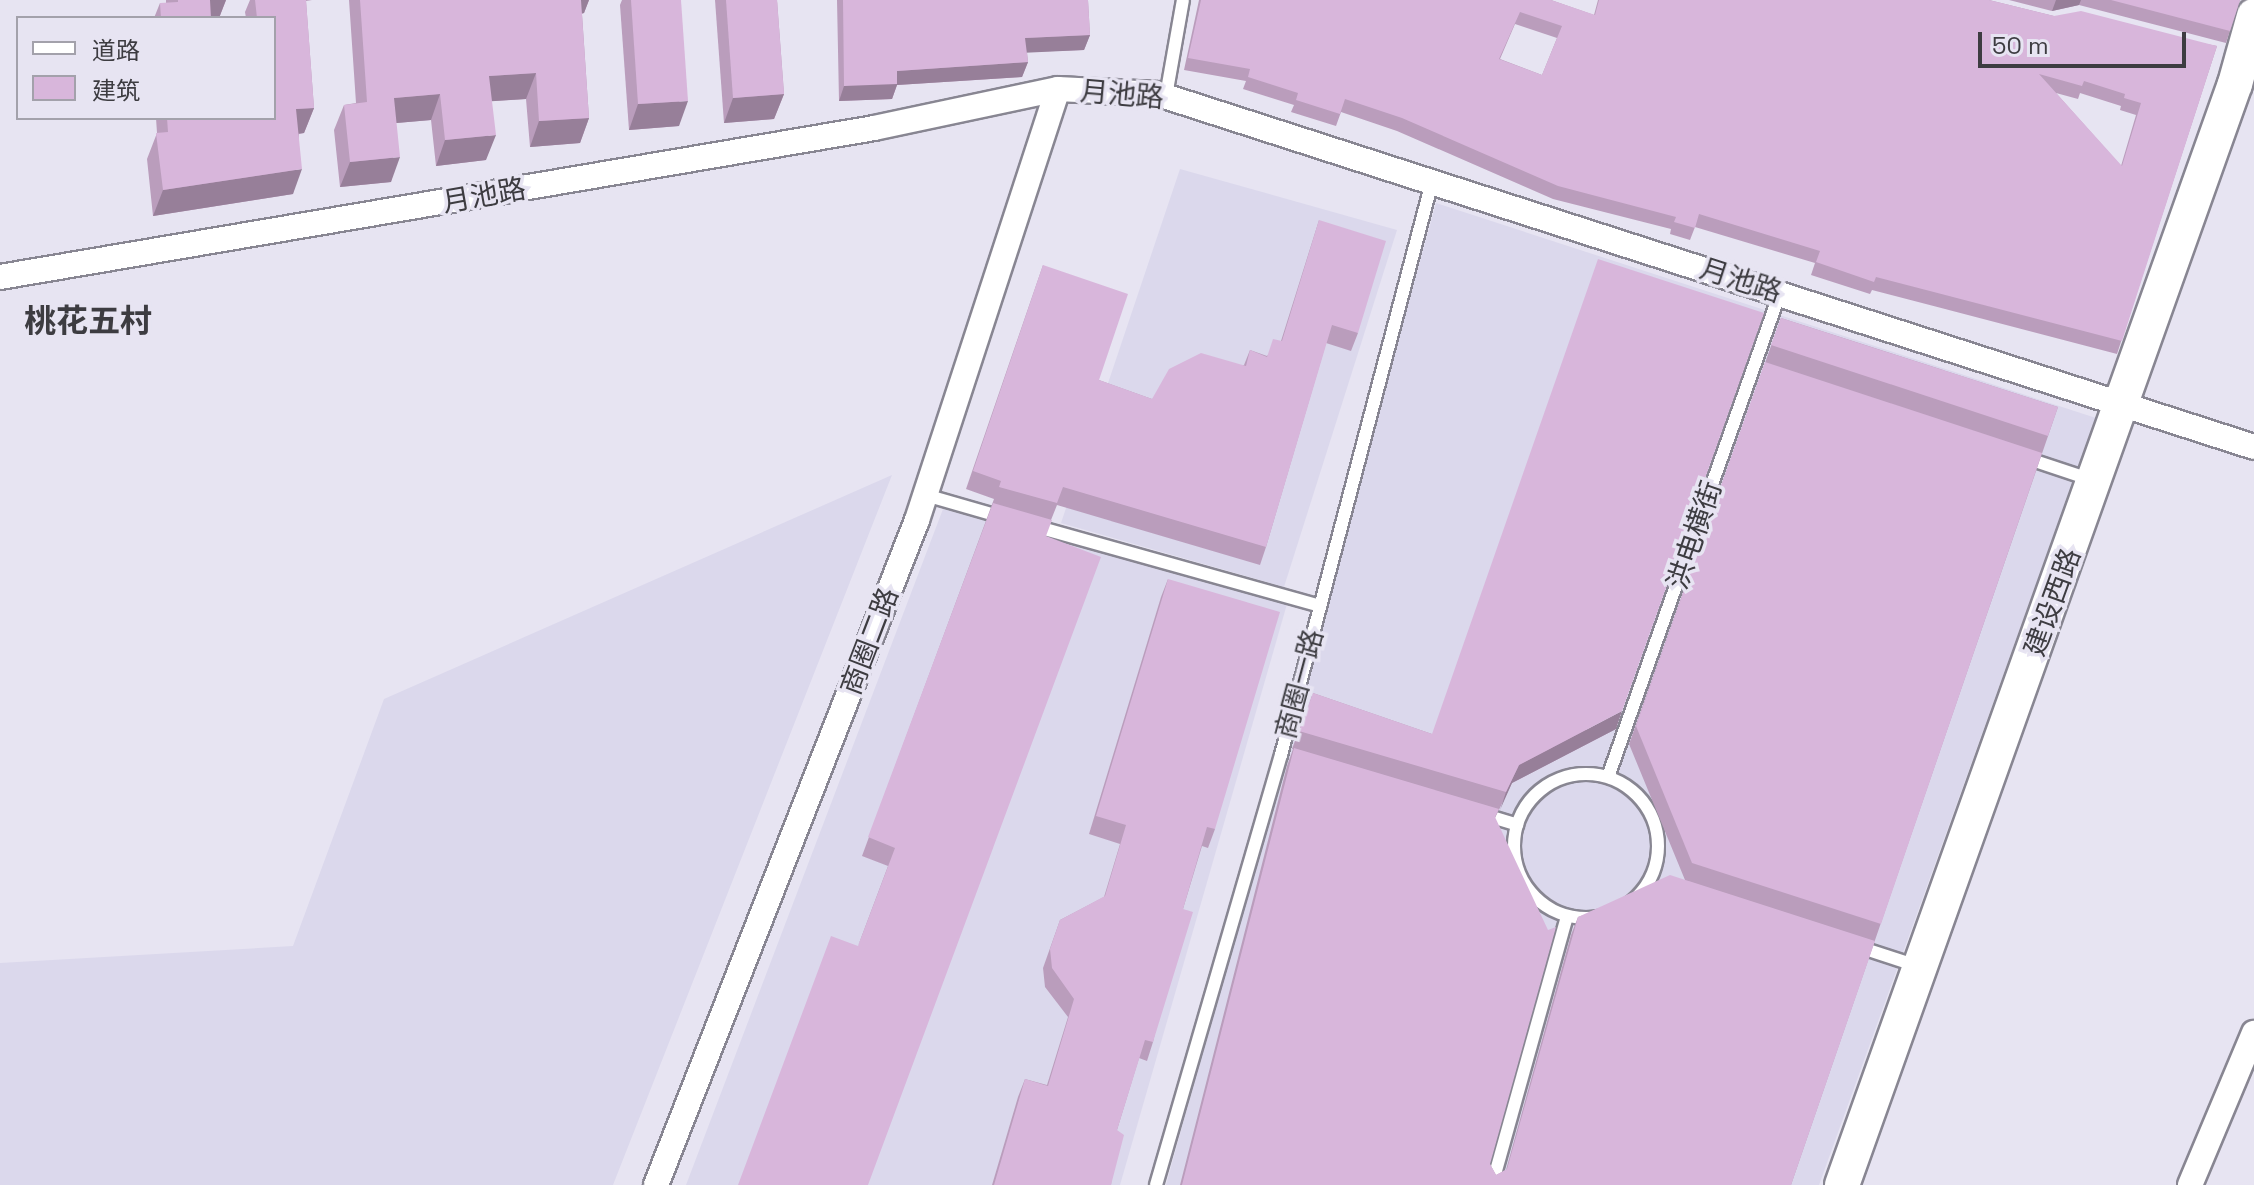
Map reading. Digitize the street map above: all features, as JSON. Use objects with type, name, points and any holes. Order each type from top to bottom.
[{"type":"main road","name":"建设西路","points":[[1842,1185],[2095,481],[2132,405],[2235,55],[2254,16]]},
{"type":"main road","name":"建设西路","points":[[1864,1185],[2132,405],[2254,90]]},
{"type":"street","name":"月池路","points":[[0,277],[858,131],[1058,89],[1166,96],[2132,405],[2254,447]]},
{"type":"street","name":"商圈二路","points":[[656,1185],[925,495],[1058,89]]},
{"type":"street","points":[[2190,1185],[2254,1033]]},
{"type":"lane","points":[[1166,96],[1183,0]]},
{"type":"lane","name":"商圈一路","points":[[1156,1185],[1281,755],[1433,181]]},
{"type":"lane","name":"洪电横街","points":[[1608,777],[1780,293]]},
{"type":"lane","points":[[1753,369],[1768,374]]},
{"type":"lane","points":[[2006,452],[2095,481]]},
{"type":"lane","points":[[925,495],[1320,606]]},
{"type":"lane","points":[[1281,755],[1295,759]]},
{"type":"lane","points":[[1575,776],[1608,777],[1639,798],[1656,830],[1658,855],[1650,879],[1635,899],[1615,913],[1591,918],[1567,916],[1529,890],[1514,848],[1517,825],[1543,788],[1575,776]]},
{"type":"lane","points":[[1473,812],[1517,825]]},
{"type":"lane","points":[[1650,879],[1665,884]]},
{"type":"lane","points":[[1492,1185],[1567,916]]},
{"type":"lane","points":[[1845,943],[1920,967]]},
{"type":"shaded area","points":[[1180,169],[1397,230],[1284,587],[1061,523]]},
{"type":"shaded area","points":[[1436,203],[2096,418],[1819,1185],[1166,1185]]},
{"type":"shaded area","points":[[892,475],[613,1185],[0,1185],[0,963],[293,946],[384,699]]},
{"type":"shaded area","points":[[943,509],[1287,604],[1120,1185],[686,1185]]},
{"type":"building","points":[[210,0],[211,16],[161,16],[160,3]]},
{"type":"building","points":[[255,0],[306,0],[314,108],[296,109],[302,169],[163,190],[156,133],[168,132],[167,120],[276,120],[276,16],[257,16]]},
{"type":"building","points":[[360,0],[581,0],[589,118],[539,121],[536,73],[489,76],[496,135],[445,140],[440,94],[394,98],[400,157],[350,162],[344,105],[367,102]]},
{"type":"building","points":[[631,0],[681,0],[688,101],[638,104]]},
{"type":"building","points":[[726,0],[777,0],[784,94],[733,98]]},
{"type":"building","points":[[843,0],[1088,0],[1090,35],[1025,38],[1028,62],[897,71],[897,84],[844,86]]},
{"type":"building","points":[[1201,0],[1551,0],[1595,15],[1599,0],[1989,0],[2054,16],[2081,11],[2217,46],[2122,341],[1876,277],[1874,282],[1816,262],[1820,251],[1699,214],[1695,228],[1674,222],[1676,217],[1558,186],[1402,118],[1345,99],[1340,114],[1296,100],[1298,93],[1248,77],[1250,69],[1188,58]],"holes":[[[1520,12],[1562,26],[1542,75],[1499,59]],[[2039,74],[2082,86],[2084,81],[2125,94],[2124,98],[2141,103],[2122,166]]]},
{"type":"building","points":[[2111,0],[2240,0],[2230,31]]},
{"type":"building","points":[[1319,220],[1386,241],[1358,333],[1332,325],[1266,547],[1063,487],[1057,503],[999,487],[1001,481],[973,471],[1043,265],[1128,294],[1099,380],[1152,399],[1169,369],[1201,353],[1246,366],[1250,350],[1267,357],[1273,339],[1282,341]]},
{"type":"building","points":[[1598,259],[1764,313],[1622,711],[1519,765],[1506,792],[1299,731],[1313,693],[1432,734]]},
{"type":"building","points":[[1781,318],[2058,407],[2048,436],[1771,345]]},
{"type":"building","points":[[1765,362],[2042,453],[1881,924],[1692,863],[1636,726]]},
{"type":"building","points":[[993,503],[1052,520],[1046,536],[1101,557],[868,1185],[738,1185],[831,936],[858,946],[895,848],[868,837]]},
{"type":"building","points":[[1168,579],[1280,612],[1215,829],[1207,827],[1183,909],[1193,912],[1153,1042],[1145,1040],[1117,1130],[1124,1135],[1111,1185],[994,1185],[1025,1079],[1048,1086],[1074,999],[1052,968],[1050,949],[1060,920],[1105,896],[1126,825],[1096,816]]},
{"type":"building","points":[[1294,748],[1499,809],[1495,817],[1548,930],[1556,927],[1490,1164],[1496,1175],[1507,1169],[1578,917],[1670,875],[1875,941],[1791,1185],[1182,1185]]},
{"type":"district","name":"桃花五村","points":[[88,321]]}]
